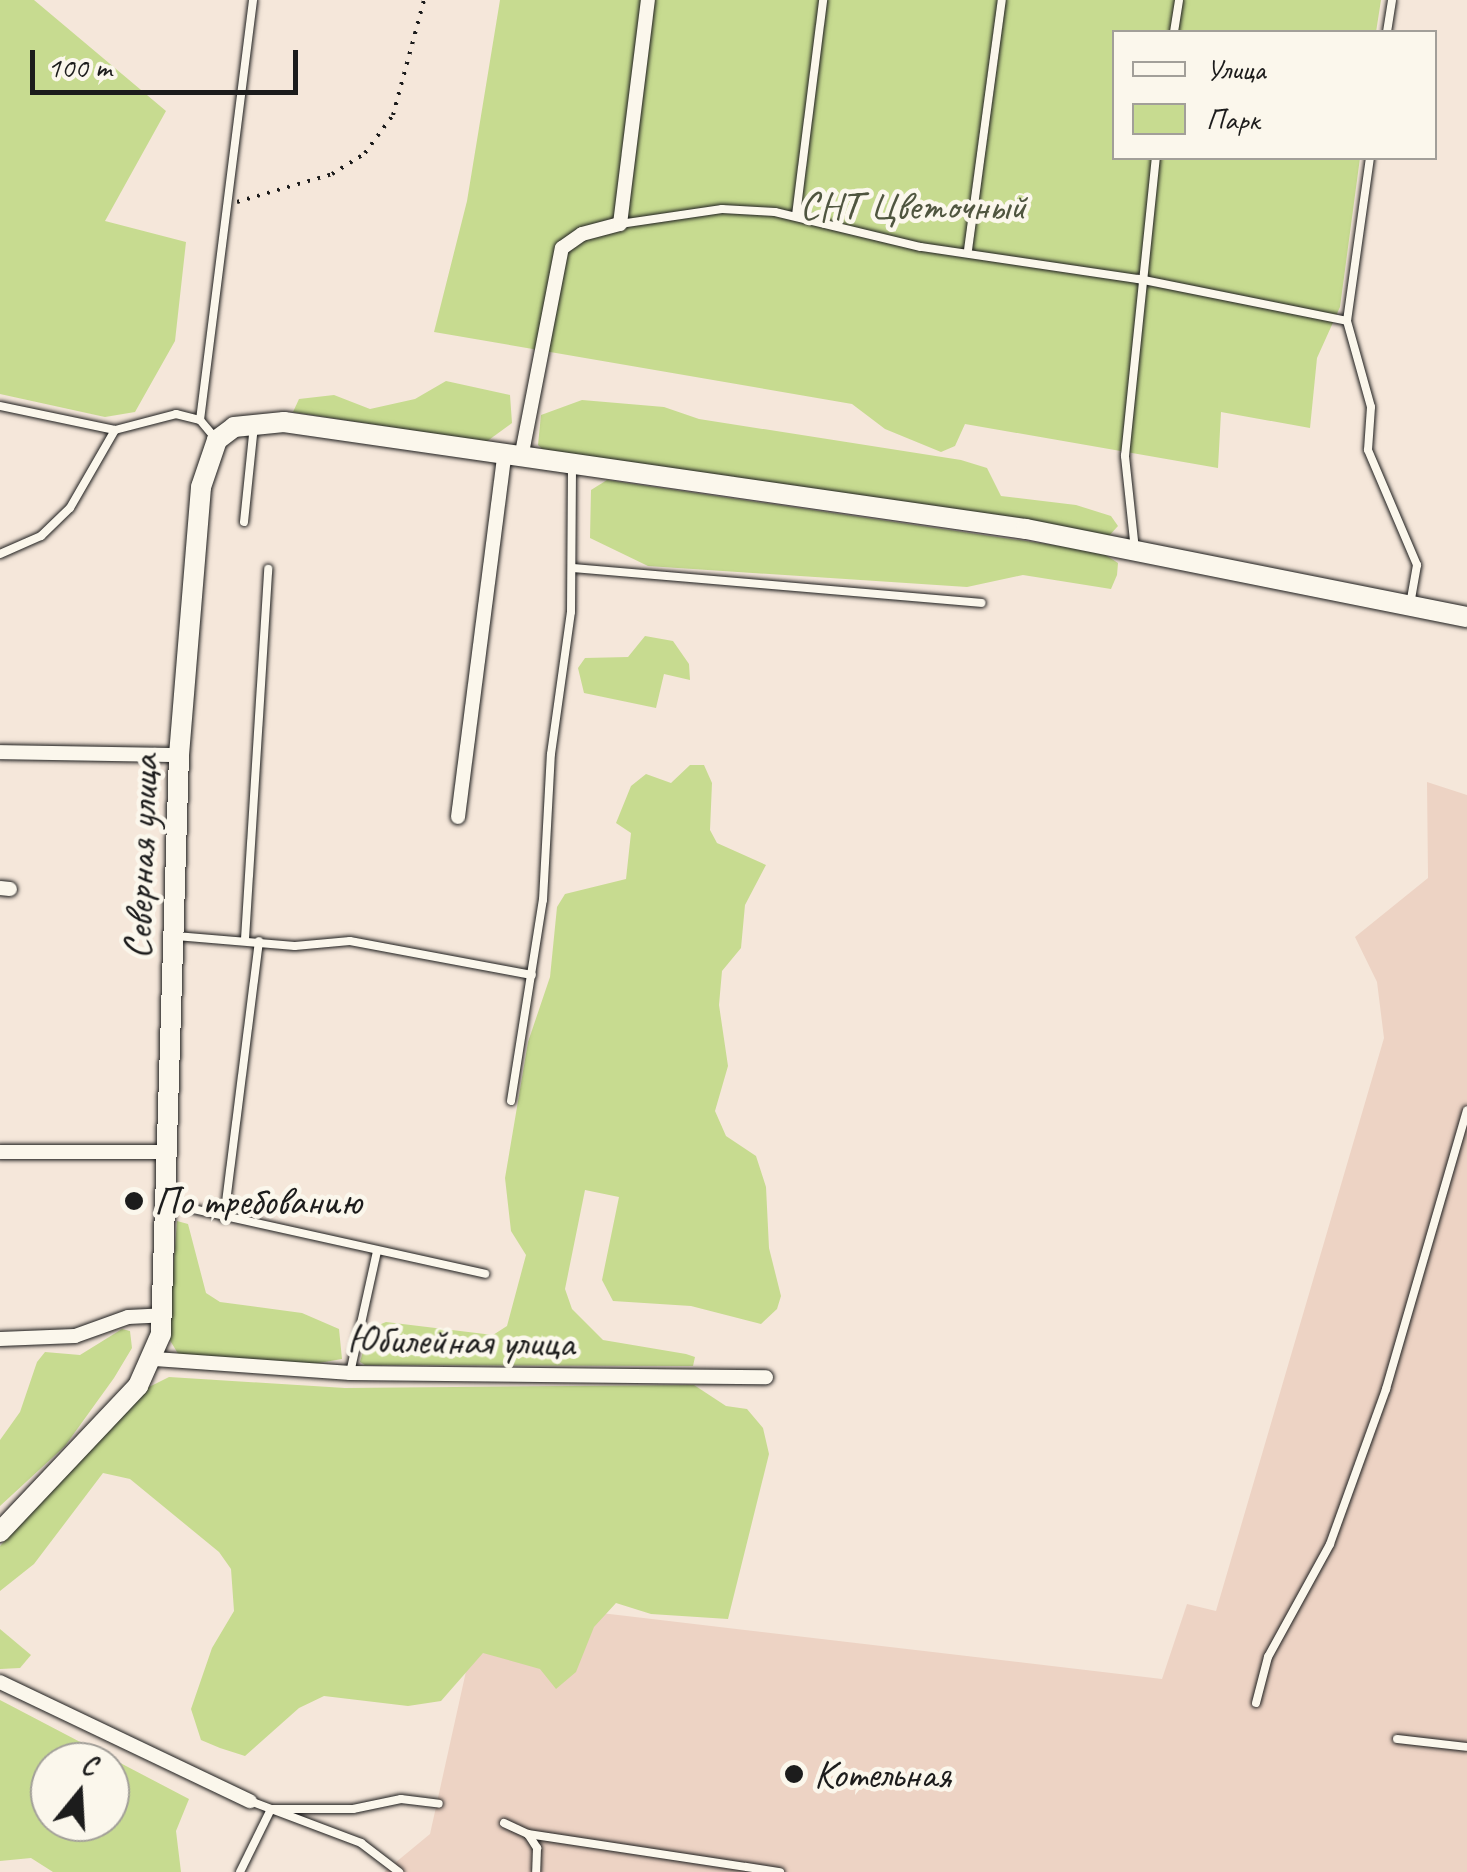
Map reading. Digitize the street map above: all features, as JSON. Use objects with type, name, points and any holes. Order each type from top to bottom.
[{"type":"street","points":[[458,817],[512,457],[562,248],[582,234],[620,224],[648,0]]},
{"type":"street","points":[[217,440],[255,422],[1026,528],[1467,617]]},
{"type":"street","name":"Северная улица","points":[[0,1532],[106,1422],[155,1359],[164,1315],[179,755],[201,487],[217,440]]},
{"type":"street","points":[[0,752],[179,755]]},
{"type":"street","points":[[0,1152],[166,1152]]},
{"type":"street","points":[[0,1339],[75,1336],[128,1317],[164,1315]]},
{"type":"street","name":"Юбилейная улица","points":[[155,1359],[350,1372],[766,1378]]},
{"type":"street","points":[[0,1682],[250,1801]]},
{"type":"lane","points":[[200,420],[224,204],[254,0]]},
{"type":"lane","points":[[796,215],[824,0]]},
{"type":"lane","points":[[968,250],[1002,0]]},
{"type":"lane","points":[[1174,30],[1178,0]]},
{"type":"lane","points":[[1387,30],[1392,0]]},
{"type":"lane","points":[[1135,550],[1125,456],[1139,279],[1156,160]]},
{"type":"lane","points":[[1370,160],[1348,321],[1371,408],[1368,450],[1417,566],[1410,604]]},
{"type":"lane","points":[[620,224],[722,209],[796,215],[921,247],[968,250],[1139,279],[1348,321]]},
{"type":"lane","points":[[0,406],[115,430],[176,414],[200,420],[217,440]]},
{"type":"lane","points":[[244,522],[255,422]]},
{"type":"lane","points":[[0,554],[41,536],[70,508],[115,430]]},
{"type":"lane","points":[[512,1101],[532,975],[574,568],[572,465]]},
{"type":"lane","points":[[245,940],[268,568]]},
{"type":"lane","points":[[574,568],[981,603]]},
{"type":"lane","points":[[172,936],[350,942],[532,975]]},
{"type":"lane","points":[[224,1218],[258,941]]},
{"type":"lane","points":[[1256,1703],[1268,1657],[1330,1544],[1386,1390],[1467,1110]]},
{"type":"lane","points":[[166,1203],[485,1274]]},
{"type":"lane","points":[[350,1372],[377,1251]]},
{"type":"lane","points":[[1397,1739],[1467,1747]]},
{"type":"lane","points":[[271,1809],[353,1809],[400,1798],[439,1804]]},
{"type":"lane","points":[[250,1801],[361,1843],[399,1872]]},
{"type":"lane","points":[[240,1872],[271,1809]]},
{"type":"lane","points":[[504,1823],[528,1834],[780,1872]]},
{"type":"lane","points":[[528,1834],[537,1848],[536,1872]]},
{"type":"path","points":[[224,204],[263,200],[332,174],[365,153],[393,115],[424,0]]},
{"type":"shaded area","points":[[1427,782],[1467,795],[1467,1872],[384,1872],[430,1834],[482,1599],[1162,1679],[1187,1604],[1216,1611],[1384,1038],[1377,982],[1355,937],[1428,878]]},
{"type":"green space","points":[[0,0],[34,0],[166,111],[105,221],[186,242],[175,341],[135,412],[105,417],[0,394]]},
{"type":"green space","name":"СНТ Цветочный","points":[[500,0],[1381,0],[1376,30],[1112,30],[1112,160],[1360,160],[1340,307],[1317,358],[1310,428],[1221,412],[1218,468],[965,424],[955,446],[941,452],[885,429],[852,404],[434,332],[467,201]]},
{"type":"green space","points":[[446,381],[510,395],[512,423],[486,442],[293,412],[299,399],[334,395],[370,409],[415,399]]},
{"type":"green space","points":[[582,400],[664,407],[699,419],[961,460],[987,468],[1001,496],[1076,505],[1111,516],[1118,526],[1108,537],[550,456],[538,445],[541,415]]},
{"type":"green space","points":[[607,480],[1101,552],[1118,563],[1117,575],[1111,589],[1023,575],[967,587],[648,566],[590,538],[591,490]]},
{"type":"green space","points":[[645,636],[673,641],[689,664],[690,680],[664,674],[656,708],[584,693],[578,668],[585,658],[628,657]]},
{"type":"green space","points":[[690,765],[704,765],[712,783],[710,830],[717,843],[766,865],[745,905],[741,948],[722,971],[719,1005],[728,1066],[715,1111],[726,1136],[756,1156],[766,1187],[769,1248],[781,1296],[777,1309],[761,1324],[691,1306],[613,1301],[602,1280],[619,1197],[585,1190],[565,1289],[572,1309],[603,1340],[686,1354],[695,1357],[693,1366],[365,1365],[360,1362],[369,1329],[386,1322],[493,1335],[507,1326],[526,1255],[511,1231],[505,1178],[528,1042],[550,977],[557,907],[565,894],[626,879],[631,833],[616,823],[631,786],[646,774],[671,783]]},
{"type":"green space","points":[[177,1221],[188,1224],[206,1293],[220,1302],[302,1313],[339,1329],[342,1359],[313,1364],[180,1357],[168,1337]]},
{"type":"green space","points":[[122,1329],[130,1331],[132,1348],[114,1378],[65,1446],[0,1506],[0,1440],[20,1412],[37,1362],[45,1352],[80,1355]]},
{"type":"green space","points":[[169,1377],[345,1388],[694,1385],[726,1406],[747,1409],[763,1428],[769,1454],[728,1619],[651,1614],[616,1603],[594,1627],[576,1672],[556,1689],[540,1669],[483,1653],[441,1701],[408,1706],[324,1696],[299,1708],[245,1756],[201,1740],[191,1709],[212,1648],[234,1611],[231,1569],[219,1552],[130,1479],[103,1473],[34,1564],[0,1591],[0,1546],[149,1387]]},
{"type":"green space","points":[[0,1629],[31,1655],[20,1668],[0,1669]]},
{"type":"green space","points":[[0,1700],[80,1742],[30,1742],[30,1842],[130,1842],[130,1768],[189,1799],[176,1831],[181,1872],[53,1872],[31,1858],[0,1861]]},
{"type":"place","name":"По требованию","points":[[134,1201]]},
{"type":"place","name":"Котельная","points":[[794,1774]]}]
